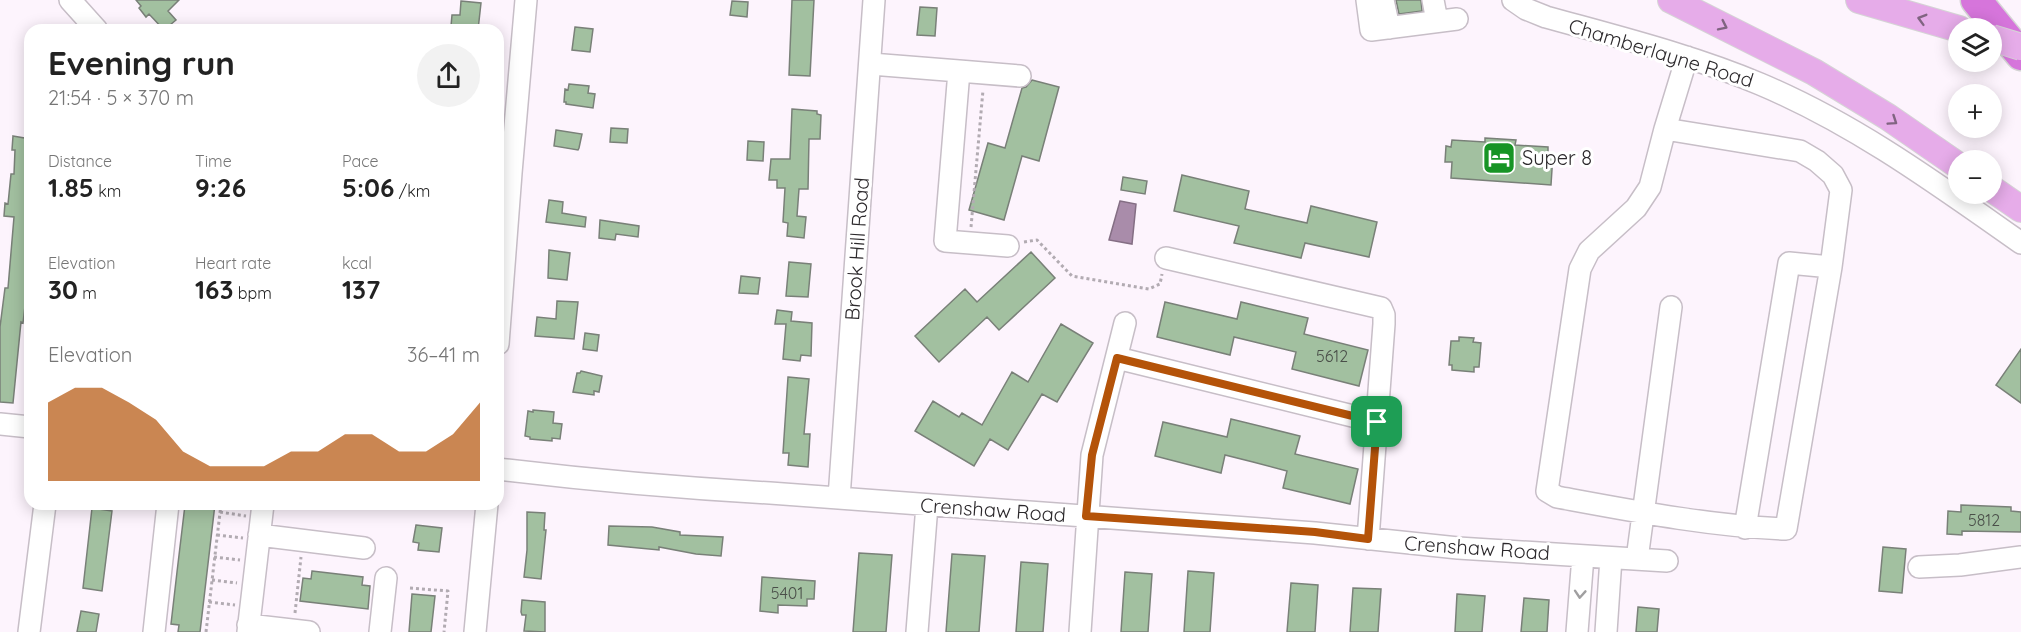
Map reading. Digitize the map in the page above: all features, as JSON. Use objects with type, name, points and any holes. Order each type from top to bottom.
[{"type":"highway","points":[[1976,0],[2021,55]]},
{"type":"main road","name":"Chamberlayne Road","points":[[1671,0],[1814,72],[1888,117],[1948,158]]},
{"type":"main road","points":[[1859,0],[1948,26]]},
{"type":"main road","points":[[2002,41],[2021,47]]},
{"type":"main road","points":[[2002,196],[2021,209]]},
{"type":"street","points":[[70,0],[92,24]]},
{"type":"street","points":[[504,258],[526,0]]},
{"type":"street","name":"Brook Hill Road","points":[[839,498],[874,0]]},
{"type":"street","points":[[1367,0],[1371,30],[1447,20],[1433,0]]},
{"type":"street","points":[[1383,0],[1389,28]]},
{"type":"street","name":"Chamberlayne Road","points":[[1513,0],[1526,9],[1546,17],[1687,57],[1761,84],[1814,109],[1873,141],[2021,243]]},
{"type":"street","points":[[1665,129],[1800,151],[1817,161],[1833,175],[1841,190],[1831,267],[1786,529],[1745,528],[1643,513],[1557,497],[1547,491],[1580,269],[1588,251],[1636,208],[1650,187],[1665,129],[1687,57]]},
{"type":"street","points":[[871,64],[1020,76]]},
{"type":"street","points":[[958,71],[945,241],[1008,246]]},
{"type":"street","points":[[1166,258],[1381,308],[1384,324],[1368,539]]},
{"type":"street","points":[[1745,528],[1789,263],[1831,267]]},
{"type":"street","points":[[1637,559],[1671,307]]},
{"type":"street","points":[[1080,632],[1086,516],[1092,455],[1125,323]]},
{"type":"street","points":[[1117,358],[1377,422]]},
{"type":"street","points":[[0,424],[24,426]]},
{"type":"street","name":"Crenshaw Road","points":[[504,470],[614,483],[1315,532],[1458,548],[1667,561]]},
{"type":"street","points":[[918,632],[927,505]]},
{"type":"street","points":[[30,632],[44,510]]},
{"type":"street","points":[[154,632],[167,510]]},
{"type":"street","points":[[475,632],[486,510]]},
{"type":"street","points":[[302,626],[245,621],[255,524],[364,548]]},
{"type":"street","points":[[1577,632],[1583,556]]},
{"type":"street","points":[[1919,567],[1960,565],[2021,557]]},
{"type":"street","points":[[1606,632],[1611,558]]},
{"type":"street","points":[[380,632],[386,578]]},
{"type":"path","points":[[971,232],[983,83]]},
{"type":"path","points":[[1008,246],[1037,240],[1072,276],[1149,289],[1160,284],[1166,258]]},
{"type":"path","points":[[206,632],[220,512],[255,524]]},
{"type":"path","points":[[217,535],[255,524]]},
{"type":"path","points":[[302,548],[302,626]]},
{"type":"path","points":[[214,557],[245,560]]},
{"type":"path","points":[[212,580],[242,583]]},
{"type":"path","points":[[410,588],[448,591],[444,632]]},
{"type":"path","points":[[209,602],[245,621]]},
{"type":"shaded area","points":[[1120,201],[1136,204],[1132,244],[1109,240]]},
{"type":"building","points":[[136,0],[179,0],[168,11],[176,20],[171,24],[158,24],[149,14],[146,17],[139,8],[141,6]]},
{"type":"building","points":[[792,0],[814,0],[810,76],[789,75]]},
{"type":"building","points":[[1396,0],[1421,0],[1422,11],[1399,14]]},
{"type":"building","points":[[461,1],[481,3],[479,24],[451,24],[452,15],[460,15]]},
{"type":"building","points":[[732,1],[748,2],[747,17],[730,15]]},
{"type":"building","points":[[920,7],[937,8],[935,36],[917,35]]},
{"type":"building","points":[[575,27],[593,29],[590,52],[572,50]]},
{"type":"building","points":[[1032,80],[1059,87],[1039,161],[1022,156],[1004,220],[969,210],[988,143],[1005,148],[1022,88]]},
{"type":"building","points":[[569,84],[589,86],[588,93],[595,94],[593,108],[564,102],[565,89],[568,90]]},
{"type":"building","points":[[792,109],[817,111],[817,114],[821,115],[820,139],[809,139],[808,189],[799,189],[797,216],[806,217],[804,238],[787,236],[788,223],[783,222],[785,188],[777,188],[777,180],[769,180],[771,159],[790,159]]},
{"type":"building","points":[[611,128],[628,129],[627,143],[610,142]]},
{"type":"building","points":[[556,130],[582,134],[578,150],[554,146]]},
{"type":"building","points":[[13,136],[24,138],[24,314],[23,323],[21,322],[13,403],[0,402],[0,327],[5,288],[8,288],[14,217],[4,216],[5,203],[8,204],[11,174],[14,174],[15,150],[12,150]]},
{"type":"building","name":"Super 8","points":[[1485,138],[1516,140],[1515,145],[1548,147],[1548,154],[1553,154],[1551,185],[1451,178],[1452,162],[1445,162],[1446,146],[1451,147],[1452,140],[1485,142]]},
{"type":"building","points":[[748,141],[764,142],[763,161],[747,160]]},
{"type":"building","points":[[1182,175],[1249,191],[1245,209],[1307,223],[1311,206],[1377,222],[1369,257],[1305,243],[1301,258],[1234,243],[1239,226],[1174,211]]},
{"type":"building","points":[[1123,177],[1147,181],[1145,194],[1121,190]]},
{"type":"building","points":[[549,200],[563,202],[562,213],[586,217],[585,227],[546,222]]},
{"type":"building","points":[[600,220],[639,226],[638,237],[616,234],[615,240],[599,238]]},
{"type":"building","points":[[549,250],[570,253],[567,280],[548,278]]},
{"type":"building","points":[[1031,252],[1055,278],[999,330],[987,317],[939,362],[915,336],[965,289],[977,302]]},
{"type":"building","points":[[789,262],[811,264],[808,297],[786,296]]},
{"type":"building","points":[[741,276],[760,278],[758,294],[739,293]]},
{"type":"building","points":[[557,301],[578,302],[574,339],[535,336],[537,317],[556,319]]},
{"type":"building","points":[[1165,302],[1237,319],[1241,302],[1308,318],[1304,334],[1368,350],[1359,386],[1292,369],[1296,352],[1234,337],[1230,355],[1157,337]]},
{"type":"building","points":[[777,310],[792,312],[791,321],[812,323],[811,356],[801,355],[800,361],[783,359],[786,324],[775,324]]},
{"type":"building","points":[[1061,324],[1093,343],[1057,402],[1042,394],[1008,450],[990,439],[974,466],[915,431],[933,401],[959,417],[962,413],[982,425],[1012,372],[1028,382]]},
{"type":"building","points":[[585,333],[599,335],[597,351],[583,349]]},
{"type":"building","points":[[1459,337],[1474,338],[1473,342],[1481,343],[1479,367],[1474,367],[1474,372],[1452,370],[1452,365],[1449,365],[1451,341],[1459,341]]},
{"type":"building","points":[[2021,349],[2021,403],[1996,385]]},
{"type":"building","points":[[581,371],[602,376],[599,392],[594,391],[594,395],[573,392],[577,373]]},
{"type":"building","points":[[788,377],[809,379],[804,434],[810,434],[808,467],[788,465],[789,453],[783,453]]},
{"type":"building","points":[[533,410],[554,412],[553,423],[562,424],[560,439],[552,438],[552,441],[530,439],[525,436],[528,411],[533,412]]},
{"type":"building","points":[[1231,419],[1300,436],[1295,454],[1358,469],[1350,504],[1283,488],[1287,471],[1225,455],[1221,473],[1155,456],[1163,422],[1227,437]]},
{"type":"building","points":[[1961,505],[2011,507],[2011,511],[2021,512],[2021,532],[1962,531],[1962,535],[1947,534],[1948,511],[1961,512]]},
{"type":"building","points":[[92,510],[112,511],[102,591],[83,588]]},
{"type":"building","points":[[184,510],[214,510],[200,632],[178,632],[179,625],[171,624]]},
{"type":"building","points":[[527,512],[545,513],[544,530],[546,530],[541,579],[524,577]]},
{"type":"building","points":[[416,525],[442,528],[439,552],[418,550],[419,543],[413,542]]},
{"type":"building","points":[[609,526],[652,527],[680,532],[680,535],[723,537],[721,556],[659,547],[659,550],[608,545]]},
{"type":"building","points":[[1883,547],[1906,549],[1902,593],[1879,591]]},
{"type":"building","points":[[859,553],[892,555],[886,632],[853,632]]},
{"type":"building","points":[[952,554],[985,556],[979,632],[946,632]]},
{"type":"building","points":[[1021,562],[1048,564],[1043,632],[1016,632]]},
{"type":"building","points":[[312,571],[363,577],[362,585],[370,586],[368,609],[300,601],[303,578],[311,579]]},
{"type":"building","points":[[1188,571],[1214,573],[1210,632],[1184,632]]},
{"type":"building","points":[[1125,572],[1152,574],[1148,632],[1121,632]]},
{"type":"building","points":[[762,577],[815,581],[814,599],[807,599],[807,606],[778,605],[778,613],[760,611]]},
{"type":"building","points":[[1291,583],[1318,585],[1315,632],[1287,632]]},
{"type":"building","points":[[1353,588],[1381,589],[1378,632],[1350,632]]},
{"type":"building","points":[[412,594],[435,596],[431,632],[409,632]]},
{"type":"building","points":[[1457,594],[1485,596],[1482,632],[1455,632]]},
{"type":"building","points":[[1524,598],[1549,600],[1547,632],[1521,632]]},
{"type":"building","points":[[522,600],[545,602],[545,632],[524,631],[526,615],[522,615],[521,612]]},
{"type":"building","points":[[1638,607],[1659,609],[1657,632],[1636,632]]},
{"type":"building","points":[[81,611],[99,614],[96,632],[77,632]]},
{"type":"place","name":"Super 8","points":[[1499,158]]},
{"type":"route","points":[[1117,358],[1377,422],[1368,539],[1315,532],[1086,516],[1092,455],[1117,358]]}]
